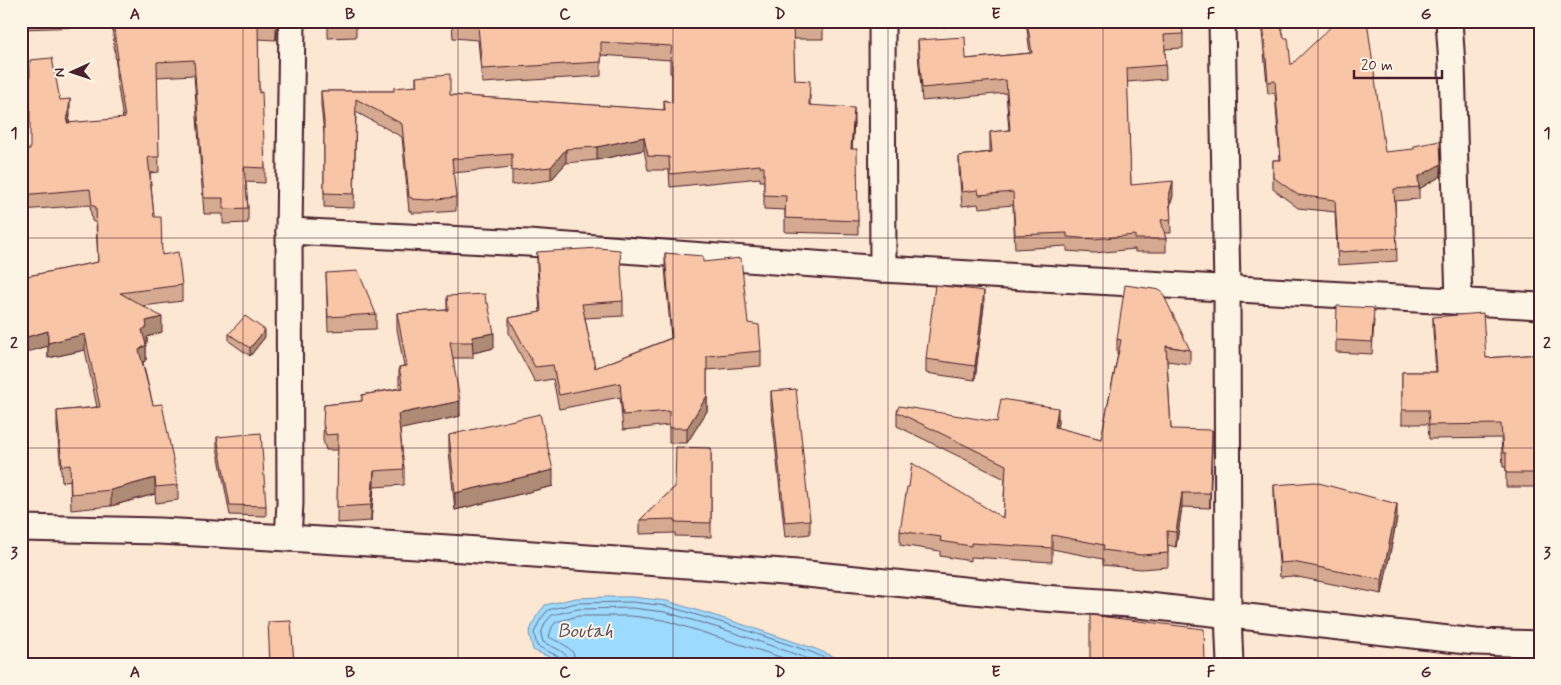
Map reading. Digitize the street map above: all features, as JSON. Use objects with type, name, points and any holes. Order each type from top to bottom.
[{"type":"street","points":[[288,538],[290,503],[289,231],[292,21]]},
{"type":"street","points":[[882,21],[882,269]]},
{"type":"street","points":[[1222,21],[1227,289],[1228,614],[1230,664]]},
{"type":"street","points":[[1449,21],[1459,302]]},
{"type":"street","points":[[289,231],[528,243],[882,269],[1540,306]]},
{"type":"street","points":[[21,528],[159,531],[288,538],[797,573],[1042,598],[1130,604],[1476,642],[1540,644]]},
{"type":"water","name":"Boutah","points":[[632,597],[667,601],[813,648],[852,664],[565,664],[533,650],[529,633],[536,617],[545,605],[576,598]]},
{"type":"building","points":[[113,21],[277,21],[276,24],[258,23],[259,93],[262,92],[265,168],[244,167],[248,208],[223,209],[223,198],[204,198],[194,60],[157,62],[159,157],[148,157],[154,217],[161,217],[162,255],[178,252],[182,285],[120,293],[162,317],[146,321],[147,327],[142,330],[146,345],[139,350],[153,405],[162,404],[178,485],[156,487],[155,478],[111,490],[71,494],[70,465],[62,466],[57,411],[100,407],[85,334],[48,343],[48,331],[27,337],[23,277],[98,262],[96,207],[92,205],[90,189],[21,195],[21,171],[25,170],[24,150],[30,150],[30,60],[52,58],[60,100],[70,99],[67,123],[125,118],[116,59],[118,59]]},
{"type":"building","points":[[328,21],[356,21],[356,23],[328,24]]},
{"type":"building","points":[[453,21],[823,21],[823,26],[793,25],[795,80],[810,81],[809,105],[854,108],[851,149],[857,149],[858,221],[785,218],[786,196],[764,195],[764,167],[760,167],[760,165],[670,174],[669,157],[648,156],[644,137],[597,147],[566,149],[551,167],[512,171],[512,154],[452,159],[456,197],[429,200],[412,199],[409,197],[402,124],[356,99],[354,194],[324,193],[324,122],[321,91],[394,91],[394,88],[417,86],[416,77],[450,74],[450,95],[665,110],[664,100],[672,103],[672,61],[670,59],[672,46],[601,42],[601,62],[482,69],[478,26],[453,24]]},
{"type":"building","points":[[1027,21],[1181,21],[1183,34],[1164,35],[1166,65],[1127,68],[1131,185],[1173,181],[1169,196],[1171,219],[1161,220],[1166,239],[1135,239],[1135,235],[1094,239],[1067,237],[1067,233],[1015,235],[1013,192],[979,195],[978,190],[962,192],[959,156],[992,152],[990,132],[1010,130],[1006,80],[922,88],[918,40],[965,37],[966,59],[1032,53]]},
{"type":"building","points":[[1263,21],[1280,21],[1284,38],[1288,38],[1291,65],[1337,21],[1367,21],[1385,152],[1414,149],[1414,146],[1440,141],[1441,164],[1418,177],[1419,187],[1394,189],[1397,249],[1338,252],[1335,200],[1298,195],[1273,177],[1273,160],[1281,160],[1275,81],[1268,82]]},
{"type":"building","points":[[598,248],[620,250],[623,301],[582,304],[595,368],[672,338],[665,253],[703,256],[703,262],[741,258],[748,323],[759,325],[761,351],[707,356],[707,396],[687,428],[669,428],[669,411],[623,415],[620,383],[559,395],[553,365],[535,367],[509,318],[541,312],[537,252]]},
{"type":"building","points":[[358,271],[376,314],[328,317],[326,273]]},
{"type":"building","points":[[935,285],[984,291],[975,366],[926,359]]},
{"type":"building","points":[[1125,285],[1161,290],[1190,350],[1166,346],[1171,429],[1212,430],[1210,493],[1182,493],[1176,532],[1167,531],[1168,553],[1141,555],[1103,550],[1104,545],[1052,535],[1052,548],[971,543],[971,546],[940,541],[941,537],[900,531],[912,463],[1003,518],[1006,465],[897,412],[899,406],[997,422],[1001,399],[1058,408],[1055,427],[1101,439],[1121,340],[1117,339]]},
{"type":"building","points":[[485,294],[494,333],[472,337],[473,342],[450,342],[460,401],[398,414],[404,469],[374,471],[371,505],[337,507],[338,434],[326,435],[323,424],[324,405],[362,401],[362,395],[403,388],[399,367],[407,366],[397,313],[448,310],[447,296]]},
{"type":"building","points":[[1337,306],[1374,308],[1372,342],[1336,340]]},
{"type":"building","points":[[1483,313],[1486,358],[1540,354],[1540,473],[1506,473],[1506,453],[1503,453],[1501,424],[1429,425],[1428,410],[1402,410],[1402,372],[1437,372],[1433,317]]},
{"type":"building","points":[[245,316],[265,330],[250,348],[229,334]]},
{"type":"building","points":[[796,389],[810,520],[785,522],[771,391]]},
{"type":"building","points":[[540,414],[553,470],[455,493],[449,435]]},
{"type":"building","points":[[261,433],[266,506],[230,505],[217,437]]},
{"type":"building","points":[[676,447],[711,448],[711,523],[675,522],[675,519],[640,520],[675,487]]},
{"type":"building","points":[[1315,482],[1397,504],[1382,580],[1293,562],[1280,563],[1274,485]]},
{"type":"building","points":[[1090,615],[1204,629],[1205,664],[1090,664]]},
{"type":"building","points":[[291,621],[294,664],[270,664],[268,622]]},
{"type":"building","points":[[445,662],[490,662],[490,664],[445,664]]}]
